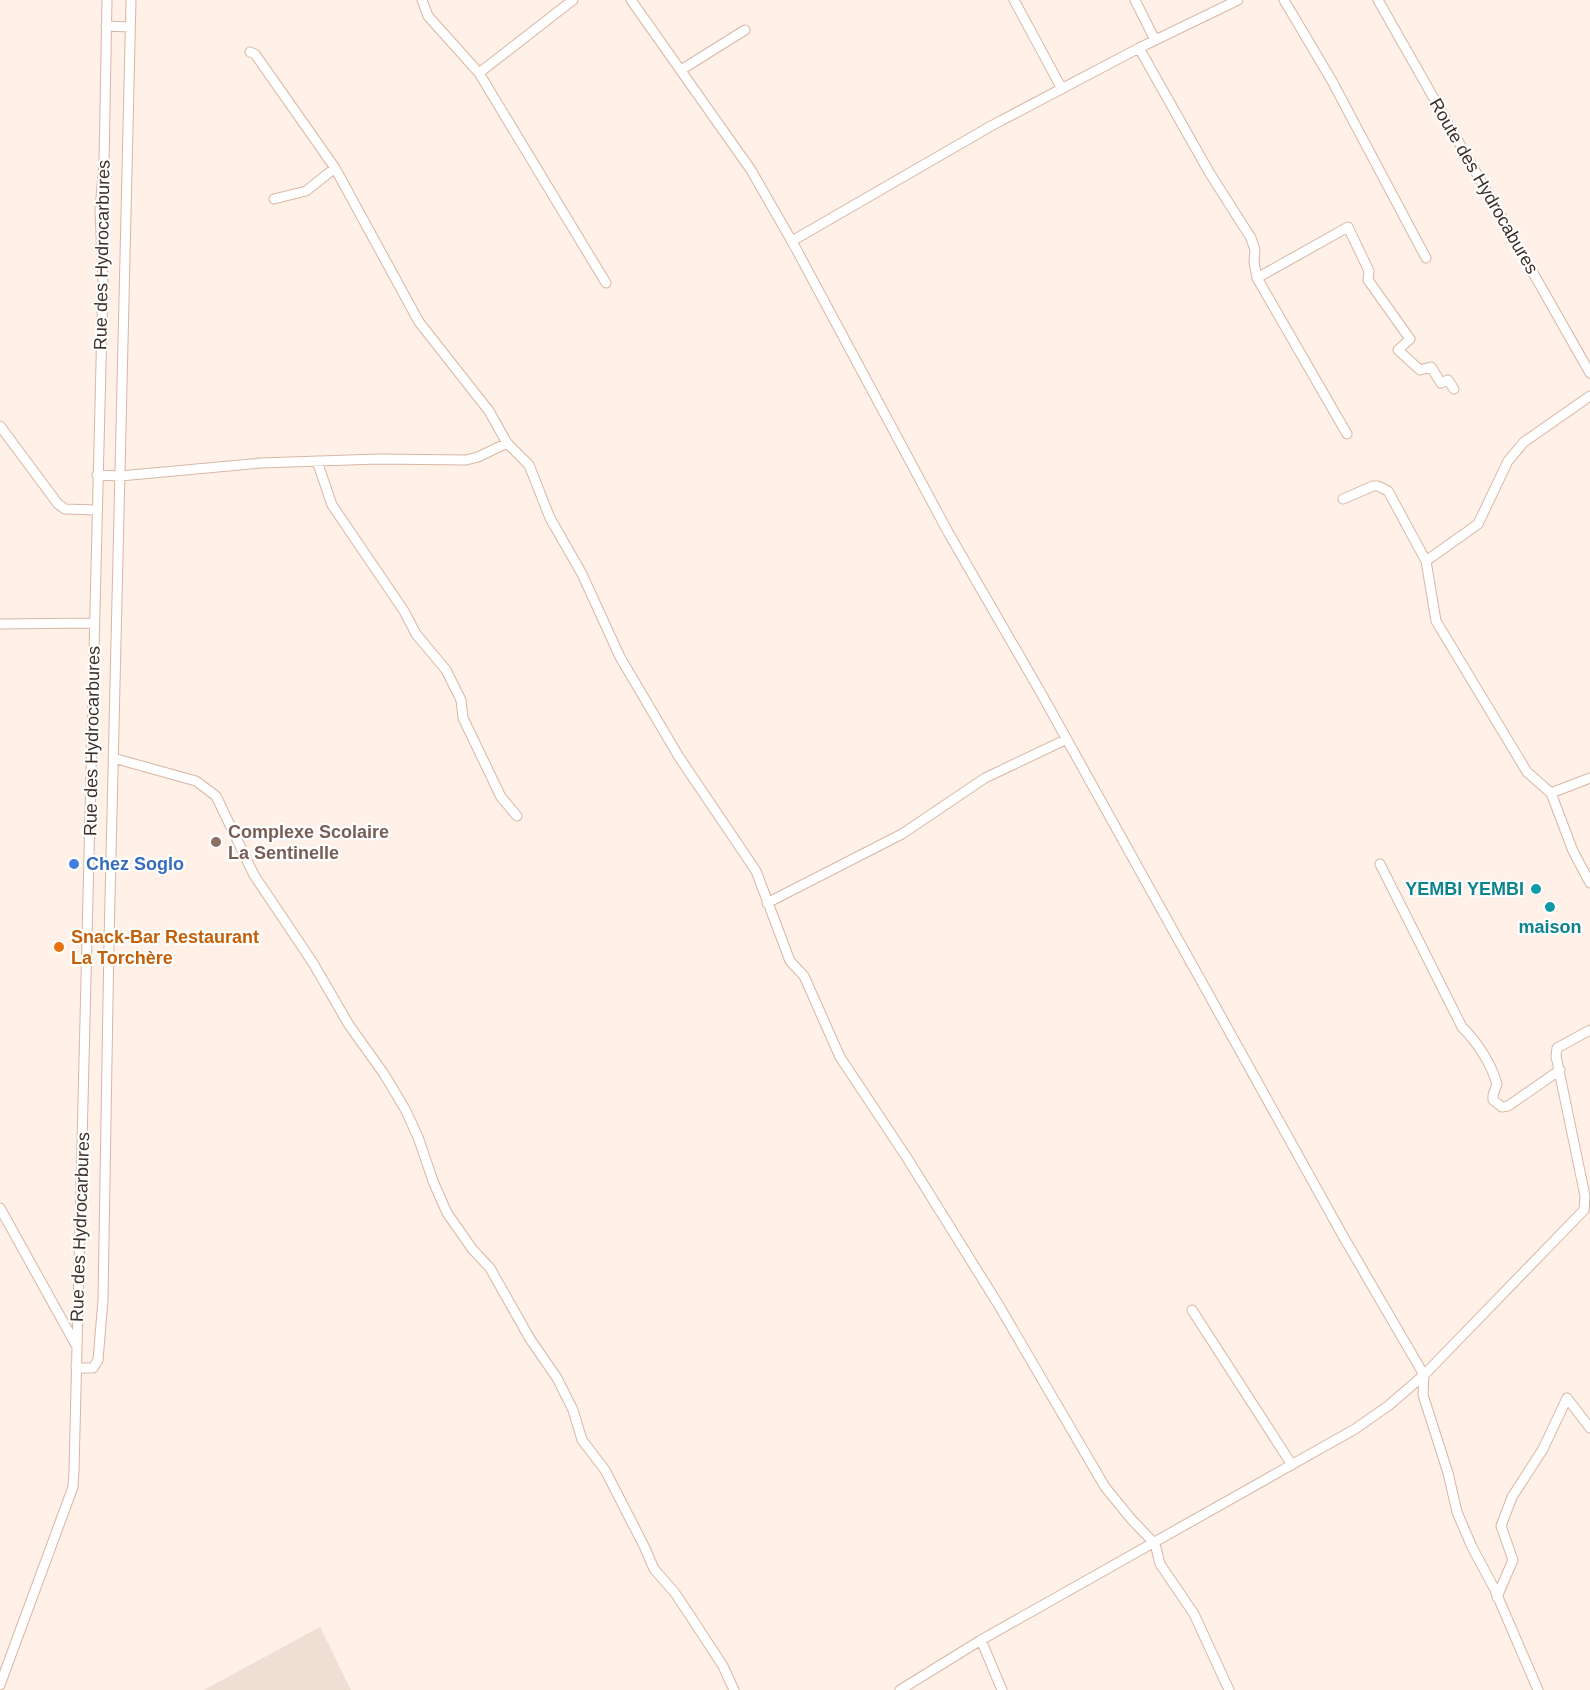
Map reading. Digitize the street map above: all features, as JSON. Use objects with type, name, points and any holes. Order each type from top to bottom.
[{"type":"street","name":"Rue des Hydrocarbures","points":[[0,1685],[73,1487],[103,282],[100,209],[104,164],[107,0]]},
{"type":"street","points":[[76,1366],[93,1368],[98,1360],[103,1300],[131,0]]},
{"type":"street","points":[[422,0],[428,16],[479,74],[606,284]]},
{"type":"street","points":[[479,74],[573,0]]},
{"type":"street","points":[[631,0],[751,170],[792,241],[948,532],[1067,739],[1269,1104],[1424,1375],[1423,1395],[1448,1473],[1456,1512],[1538,1690]]},
{"type":"street","points":[[1014,0],[1062,88]]},
{"type":"street","points":[[1135,0],[1155,40]]},
{"type":"street","points":[[792,241],[941,153],[1139,48],[1238,0]]},
{"type":"street","points":[[1284,0],[1332,81],[1426,258]]},
{"type":"street","name":"Route des Hydrocabures","points":[[1378,0],[1589,369]]},
{"type":"street","points":[[106,26],[130,27]]},
{"type":"street","points":[[681,70],[745,30]]},
{"type":"street","points":[[1139,48],[1209,172],[1251,237],[1255,250],[1254,262],[1257,278],[1347,434]]},
{"type":"street","points":[[250,52],[255,54],[335,168],[418,322],[489,411],[507,443],[530,465],[550,518],[582,574],[620,657],[678,757],[756,871],[790,961],[804,976],[840,1057],[907,1158],[998,1304],[1105,1487],[1155,1544],[1160,1564],[1194,1614],[1229,1690]]},
{"type":"street","points":[[274,199],[306,191],[335,168]]},
{"type":"street","points":[[1257,278],[1348,227],[1369,271],[1368,280],[1410,339],[1398,350],[1420,370],[1431,367],[1441,383],[1448,380],[1454,389]]},
{"type":"street","points":[[1426,561],[1478,524],[1508,461],[1524,442],[1590,396]]},
{"type":"street","points":[[0,426],[58,504],[65,509],[96,510]]},
{"type":"street","points":[[97,475],[120,476],[261,463],[466,460],[478,457],[507,443]]},
{"type":"street","points":[[317,461],[332,505],[405,611],[417,634],[446,670],[461,700],[464,718],[501,797],[516,816]]},
{"type":"street","points":[[1343,499],[1373,486],[1388,491],[1426,561],[1436,621],[1527,772],[1551,794],[1573,851],[1590,882]]},
{"type":"street","points":[[0,624],[94,623]]},
{"type":"street","points":[[767,903],[902,834],[985,778],[1067,739]]},
{"type":"street","points":[[113,758],[196,781],[216,795],[254,875],[313,963],[349,1025],[384,1074],[405,1109],[447,1212],[473,1250],[490,1268],[530,1339],[556,1378],[573,1410],[582,1440],[605,1470],[654,1569],[675,1593],[691,1617],[723,1666],[734,1690]]},
{"type":"street","points":[[1551,794],[1590,778]]},
{"type":"street","points":[[1380,864],[1462,1027],[1473,1038],[1492,1070],[1497,1084],[1493,1100],[1502,1107],[1508,1106],[1560,1070]]},
{"type":"street","points":[[900,1690],[981,1641],[1355,1429],[1388,1406],[1424,1375],[1584,1210],[1585,1196],[1556,1056],[1557,1048],[1590,1029]]},
{"type":"street","points":[[0,1208],[76,1345]]},
{"type":"street","points":[[1192,1310],[1292,1465]]},
{"type":"street","points":[[1497,1597],[1513,1560],[1501,1526],[1512,1497],[1543,1449],[1567,1398],[1590,1428]]},
{"type":"street","points":[[981,1641],[1002,1690]]},
{"type":"shaded area","points":[[320,1627],[351,1690],[204,1690]]},
{"type":"place","name":"Complexe Scolaire La Sentinelle","points":[[216,842]]},
{"type":"place","name":"Chez Soglo","points":[[74,864]]},
{"type":"place","name":"YEMBI YEMBI","points":[[1536,889]]},
{"type":"place","name":"maison","points":[[1550,907]]},
{"type":"place","name":"Snack-Bar Restaurant La Torchère","points":[[59,947]]}]
